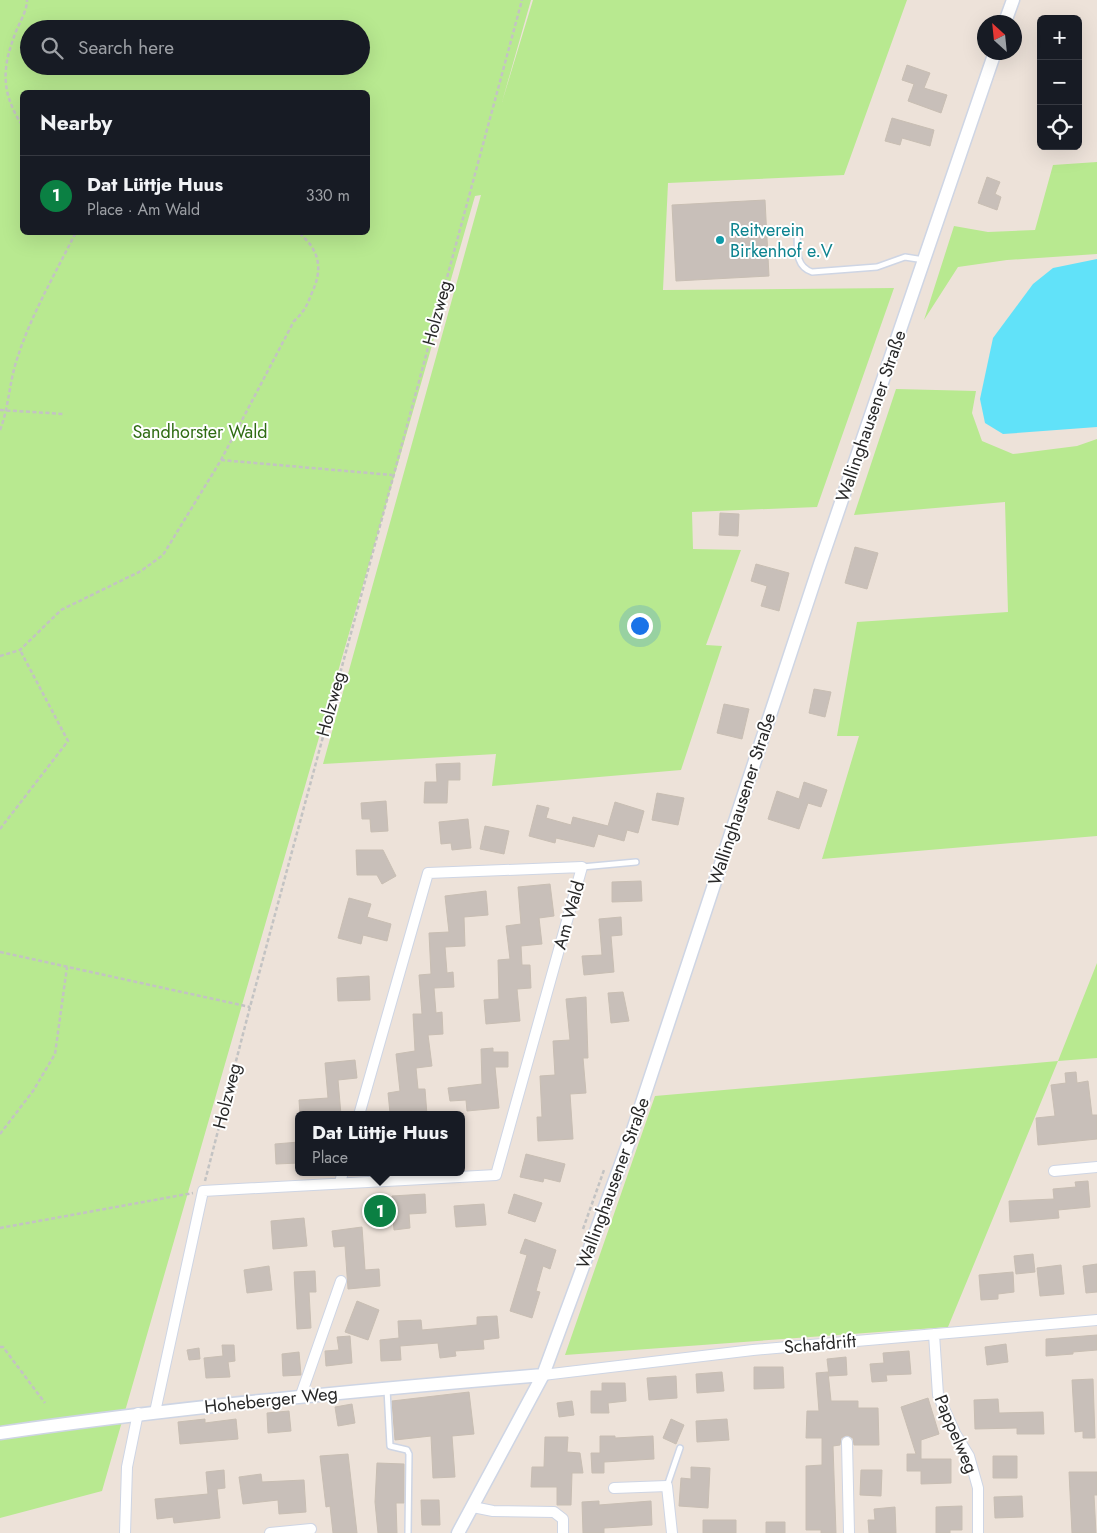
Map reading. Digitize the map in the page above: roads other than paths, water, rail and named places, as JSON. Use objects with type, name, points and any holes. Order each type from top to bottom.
[{"type":"street","points":[[1008,15],[1013,0]]},
{"type":"street","name":"Wallinghausener Straße","points":[[458,1533],[543,1375],[629,1142],[820,564],[992,60]]},
{"type":"street","name":"Am Wald","points":[[360,1111],[428,873],[582,867],[496,1175],[465,1175]]},
{"type":"street","points":[[1054,1171],[1097,1167]]},
{"type":"street","name":"Am Wald","points":[[155,1412],[203,1191],[341,1177],[418,1176]]},
{"type":"street","points":[[301,1395],[341,1281]]},
{"type":"street","name":"Schafdrift","points":[[543,1375],[753,1350],[1097,1320]]},
{"type":"street","name":"Pappelweg","points":[[934,1334],[938,1395],[955,1433],[969,1456],[978,1488],[978,1533]]},
{"type":"street","name":"Hoheberger Weg","points":[[0,1433],[138,1413],[301,1395],[543,1375]]},
{"type":"street","points":[[125,1533],[127,1466],[138,1413]]},
{"type":"street","points":[[847,1442],[849,1533]]},
{"type":"street","points":[[614,1488],[667,1486],[672,1533]]},
{"type":"street","points":[[473,1507],[493,1511],[554,1512],[562,1519],[563,1533]]},
{"type":"street","points":[[270,1533],[311,1529]]},
{"type":"lane","points":[[797,231],[798,260],[806,270],[812,272],[877,267],[905,257],[924,260]]},
{"type":"lane","points":[[582,867],[636,862]]},
{"type":"lane","points":[[387,1388],[386,1409],[390,1446],[407,1450],[409,1454],[408,1533]]},
{"type":"lane","points":[[667,1486],[680,1448]]},
{"type":"water","points":[[1097,259],[1097,427],[1003,434],[985,423],[980,399],[993,338],[1033,284],[1053,268]]},
{"type":"place","name":"Reitverein Birkenhof e.V","points":[[720,240]]},
{"type":"place","name":"Dat Lüttje Huus","points":[[380,1211]]},
{"type":"park label","name":"Sandhorster Wald","points":[[200,432]]}]
